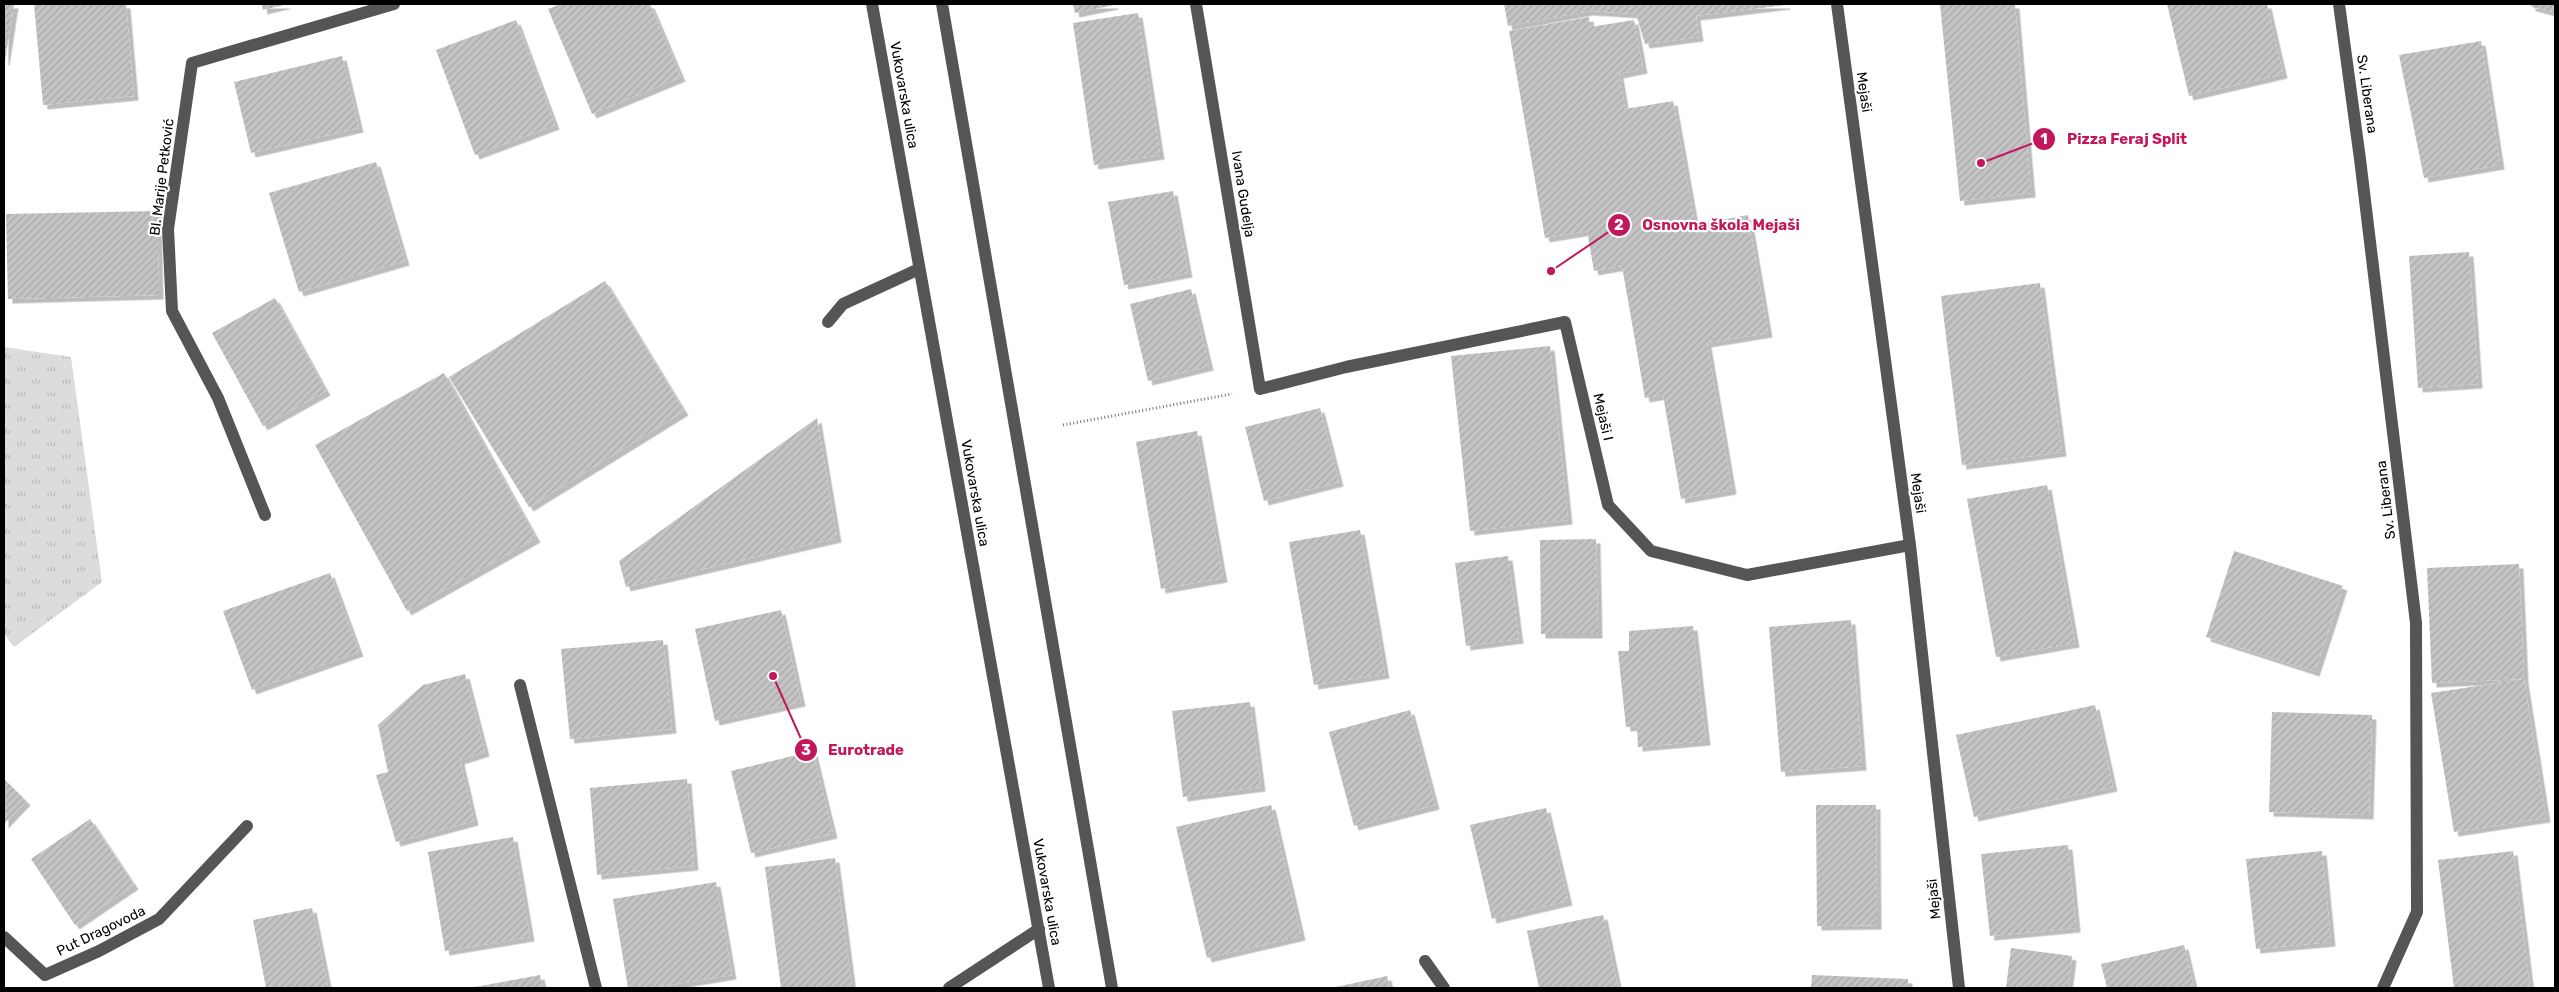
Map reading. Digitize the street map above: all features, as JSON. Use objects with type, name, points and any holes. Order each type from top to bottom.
[{"type":"street","name":"Bl. Marije Petković","points":[[265,515],[218,398],[172,312],[168,229],[192,62],[394,4]]},
{"type":"street","name":"Vukovarska ulica","points":[[872,4],[1049,988]]},
{"type":"street","points":[[942,4],[1112,988]]},
{"type":"street","name":"Ivana Gudelja","points":[[1196,4],[1260,389]]},
{"type":"street","name":"Mejaši","points":[[1837,4],[1910,545],[1959,988]]},
{"type":"street","name":"Sv. Liberana","points":[[2339,4],[2360,159],[2416,623],[2417,912],[2383,988]]},
{"type":"street","points":[[828,322],[842,304],[919,269]]},
{"type":"street","name":"Mejaši I","points":[[1260,389],[1346,367],[1565,322],[1608,504],[1651,551],[1747,575],[1910,545]]},
{"type":"street","points":[[520,685],[596,988]]},
{"type":"street","name":"Put Dragovoda","points":[[4,937],[45,975],[99,951],[159,919],[247,826]]},
{"type":"street","points":[[948,988],[1039,929]]},
{"type":"street","points":[[1425,961],[1444,988]]},
{"type":"path","points":[[1063,425],[1260,389]]},
{"type":"green space","points":[[4,347],[71,357],[102,582],[14,647],[4,634]]},
{"type":"building","points":[[4,4],[14,4],[5,61],[4,61]]},
{"type":"building","points":[[34,4],[126,4],[134,96],[43,105]]},
{"type":"building","points":[[262,4],[288,4],[263,10]]},
{"type":"building","points":[[561,4],[650,4],[681,77],[592,114],[548,9]]},
{"type":"building","points":[[1073,4],[1114,4],[1114,5],[1075,13]]},
{"type":"building","points":[[1504,4],[1786,5],[1696,16],[1699,37],[1645,44],[1636,14],[1589,11],[1508,26]]},
{"type":"building","points":[[1940,4],[2015,4],[2031,193],[1960,201]]},
{"type":"building","points":[[2167,4],[2267,4],[2283,74],[2189,96]]},
{"type":"building","points":[[2530,4],[2555,4],[2555,13],[2532,7]]},
{"type":"building","points":[[1138,13],[1160,155],[1094,165],[1073,23]]},
{"type":"building","points":[[1589,17],[1590,27],[1634,20],[1643,69],[1619,74],[1625,109],[1673,101],[1695,225],[1748,215],[1768,333],[1707,343],[1732,490],[1681,499],[1663,395],[1645,398],[1622,266],[1594,271],[1587,231],[1545,238],[1509,31]]},
{"type":"building","points":[[516,20],[555,125],[475,155],[436,50]]},
{"type":"building","points":[[2481,41],[2500,165],[2424,178],[2399,55]]},
{"type":"building","points":[[342,56],[359,128],[251,153],[234,82]]},
{"type":"building","points":[[376,162],[405,261],[299,292],[269,193]]},
{"type":"building","points":[[1173,191],[1188,273],[1124,285],[1108,202]]},
{"type":"building","points":[[157,211],[159,295],[8,299],[6,214]]},
{"type":"building","points":[[2469,252],[2478,384],[2418,388],[2409,256]]},
{"type":"building","points":[[605,281],[684,411],[529,507],[449,377]]},
{"type":"building","points":[[2040,283],[2062,452],[1962,465],[1941,296]]},
{"type":"building","points":[[1191,289],[1209,366],[1148,381],[1130,304]]},
{"type":"building","points":[[275,298],[326,391],[263,426],[212,333]]},
{"type":"building","points":[[1550,346],[1568,520],[1470,531],[1451,356]]},
{"type":"building","points":[[444,373],[536,538],[407,611],[315,445]]},
{"type":"building","points":[[1320,408],[1339,482],[1264,501],[1245,427]]},
{"type":"building","points":[[817,418],[837,538],[626,587],[619,561]]},
{"type":"building","points":[[1197,431],[1223,578],[1161,589],[1136,442]]},
{"type":"building","points":[[2047,485],[2075,643],[1996,657],[1967,499]]},
{"type":"building","points":[[1360,530],[1385,674],[1314,685],[1289,542]]},
{"type":"building","points":[[1596,539],[1598,634],[1541,634],[1540,540]]},
{"type":"building","points":[[2234,551],[2343,586],[2315,672],[2206,637]]},
{"type":"building","points":[[1508,556],[1519,639],[1466,646],[1455,563]]},
{"type":"building","points":[[2519,564],[2524,679],[2432,683],[2427,568]]},
{"type":"building","points":[[330,573],[359,652],[252,690],[223,611]]},
{"type":"building","points":[[781,610],[801,702],[715,721],[695,629]]},
{"type":"building","points":[[1851,620],[1862,766],[1781,772],[1769,627]]},
{"type":"building","points":[[1693,626],[1706,741],[1638,747],[1637,726],[1626,727],[1618,651],[1629,651],[1629,631]]},
{"type":"building","points":[[663,640],[672,729],[570,739],[561,649]]},
{"type":"building","points":[[465,674],[485,752],[460,760],[474,821],[396,842],[376,775],[388,772],[378,725],[423,685]]},
{"type":"building","points":[[2524,679],[2546,818],[2454,832],[2431,693]]},
{"type":"building","points":[[1250,702],[1261,787],[1183,797],[1172,711]]},
{"type":"building","points":[[2095,705],[2113,787],[1974,817],[1956,735]]},
{"type":"building","points":[[1410,710],[1435,805],[1354,826],[1329,732]]},
{"type":"building","points":[[2272,712],[2372,715],[2369,815],[2269,812]]},
{"type":"building","points":[[813,751],[833,834],[751,853],[731,771]]},
{"type":"building","points":[[4,779],[26,801],[4,824]]},
{"type":"building","points":[[687,779],[694,866],[597,875],[590,788]]},
{"type":"building","points":[[1271,805],[1301,936],[1207,958],[1176,827]]},
{"type":"building","points":[[1816,805],[1876,805],[1877,925],[1817,926]]},
{"type":"building","points":[[1546,808],[1568,901],[1492,919],[1470,825]]},
{"type":"building","points":[[90,819],[134,885],[75,925],[31,859]]},
{"type":"building","points":[[513,837],[530,937],[445,951],[428,852]]},
{"type":"building","points":[[2068,845],[2076,928],[1990,936],[1981,854]]},
{"type":"building","points":[[2322,851],[2331,942],[2256,949],[2246,859]]},
{"type":"building","points":[[2513,851],[2530,988],[2454,988],[2438,860]]},
{"type":"building","points":[[835,858],[852,988],[781,988],[765,867]]},
{"type":"building","points":[[716,882],[732,975],[652,988],[628,988],[613,899]]},
{"type":"building","points":[[312,908],[328,988],[266,988],[253,920]]},
{"type":"building","points":[[1603,915],[1618,988],[1539,988],[1527,931]]},
{"type":"building","points":[[2184,945],[2194,988],[2107,988],[2101,964]]},
{"type":"building","points":[[2011,948],[2072,956],[2068,988],[2006,988]]},
{"type":"building","points":[[540,975],[543,988],[475,988],[475,987]]},
{"type":"building","points":[[1812,975],[1908,979],[1908,988],[1811,988]]},
{"type":"building","points":[[1387,976],[1390,988],[1336,987]]},
{"type":"place","name":"Pizza Feraj Split","points":[[1981,163]]},
{"type":"place","name":"Osnovna škola Mejaši","points":[[1551,271]]},
{"type":"place","name":"Eurotrade","points":[[773,676]]}]
